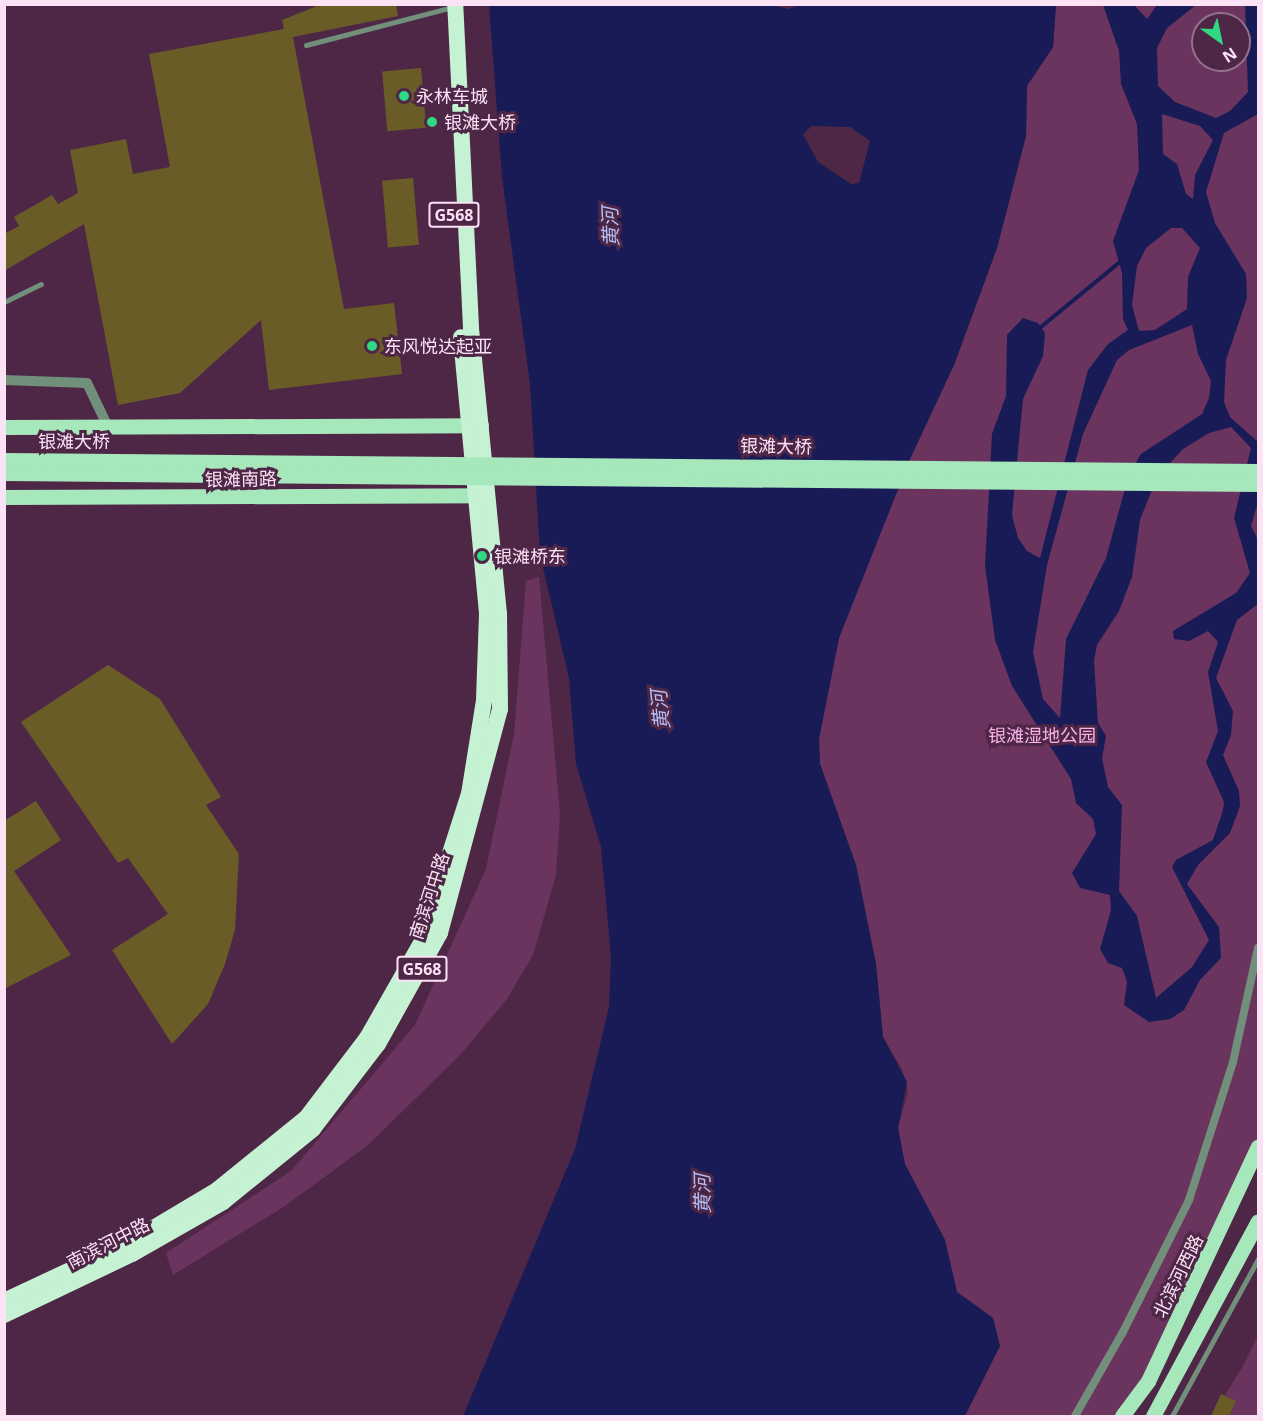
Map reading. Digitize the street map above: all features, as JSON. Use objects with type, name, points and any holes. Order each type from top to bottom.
[{"type":"highway","name":"G568","points":[[450,6],[476,425]]},
{"type":"highway","name":"南滨河中路","points":[[4,1315],[132,1254],[223,1202],[313,1130],[378,1044],[440,933],[500,709],[499,614],[476,425]]},
{"type":"highway","name":"南滨河中路","points":[[4,1301],[128,1243],[217,1190],[306,1118],[368,1038],[422,941],[470,794],[484,700],[487,613],[484,495]]},
{"type":"main road","points":[[4,427],[476,425]]},
{"type":"main road","name":"银滩大桥","points":[[4,460],[1258,471]]},
{"type":"main road","name":"银滩大桥","points":[[4,473],[1258,484]]},
{"type":"main road","name":"银滩南路","points":[[4,497],[484,495]]},
{"type":"main road","name":"北滨河西路","points":[[1122,1416],[1148,1381],[1258,1146]]},
{"type":"main road","points":[[1154,1416],[1258,1221]]},
{"type":"street","points":[[4,380],[87,383],[107,425]]},
{"type":"street","points":[[1075,1416],[1189,1200],[1233,1062],[1258,948]]},
{"type":"lane","points":[[306,45],[450,6]]},
{"type":"lane","points":[[4,302],[41,284]]},
{"type":"lane","points":[[1172,1416],[1258,1259]]},
{"type":"green space","name":"银滩湿地公园","points":[[1056,5],[1258,5],[1258,1146],[1155,1366],[1117,1416],[965,1416],[984,1311],[957,1292],[945,1240],[905,1165],[898,1128],[908,1092],[902,1069],[883,1037],[876,964],[856,865],[820,764],[819,739],[839,638],[910,459],[954,365],[997,248],[1026,136],[1027,85],[1053,47]]},
{"type":"green space","points":[[539,577],[560,814],[556,875],[533,955],[507,999],[460,1055],[368,1145],[285,1206],[173,1275],[166,1253],[291,1171],[415,1025],[486,869],[514,734],[526,581]]},
{"type":"green space","points":[[1258,1335],[1258,1416],[1212,1416],[1243,1366]]},
{"type":"water","name":"黄河","points":[[767,4],[788,9],[804,4],[1056,5],[1053,47],[1027,86],[1026,136],[997,248],[954,365],[910,459],[839,638],[819,739],[820,764],[856,865],[876,964],[883,1037],[907,1082],[898,1128],[905,1164],[945,1240],[957,1292],[993,1318],[1000,1346],[965,1416],[463,1416],[575,1149],[609,1007],[611,956],[601,847],[576,764],[569,678],[540,555],[530,384],[502,177],[489,5]],"holes":[[[812,126],[850,127],[870,141],[859,183],[851,184],[818,162],[803,134]]]},
{"type":"water","points":[[1103,5],[1134,5],[1147,19],[1157,5],[1196,5],[1167,28],[1157,48],[1158,86],[1175,102],[1216,118],[1230,111],[1248,92],[1247,72],[1251,72],[1251,12],[1245,12],[1245,5],[1258,5],[1258,114],[1224,133],[1206,192],[1215,223],[1246,274],[1247,298],[1226,360],[1224,402],[1230,417],[1258,442],[1258,502],[1251,526],[1258,540],[1258,604],[1237,620],[1216,678],[1233,711],[1231,735],[1223,755],[1239,791],[1240,806],[1230,833],[1198,865],[1187,884],[1219,927],[1221,958],[1200,980],[1184,1010],[1170,1019],[1149,1022],[1124,1005],[1127,982],[1122,968],[1108,963],[1100,949],[1111,910],[1110,895],[1080,888],[1072,873],[1096,834],[1093,819],[1076,803],[1071,779],[1012,686],[995,640],[985,566],[992,434],[1006,396],[1007,335],[1023,318],[1038,323],[1045,333],[1043,356],[1023,399],[1012,515],[1018,538],[1027,551],[1040,558],[1088,370],[1108,344],[1128,330],[1123,319],[1122,273],[1113,241],[1139,170],[1137,124],[1121,84],[1119,51]],"holes":[[[1162,114],[1200,126],[1213,140],[1195,175],[1193,199],[1186,194],[1177,164],[1163,154]],[[1171,228],[1182,228],[1200,248],[1188,277],[1187,309],[1155,330],[1139,331],[1132,305],[1137,266],[1146,248]],[[1192,325],[1198,354],[1211,381],[1209,398],[1202,414],[1141,454],[1129,474],[1106,558],[1066,639],[1060,718],[1043,699],[1033,652],[1047,565],[1083,434],[1117,360],[1129,350]],[[1231,427],[1251,448],[1234,518],[1250,573],[1236,593],[1173,631],[1174,639],[1189,641],[1208,631],[1218,642],[1208,672],[1218,731],[1206,762],[1224,802],[1223,810],[1213,840],[1176,860],[1172,867],[1209,940],[1192,967],[1156,998],[1137,916],[1119,891],[1122,805],[1108,787],[1102,758],[1106,736],[1098,723],[1094,661],[1097,645],[1119,611],[1132,577],[1140,520],[1157,477],[1183,449],[1209,433]]]},
{"type":"building","points":[[322,4],[396,4],[398,16],[293,37],[344,309],[394,303],[402,374],[269,390],[261,320],[180,393],[118,405],[84,224],[4,271],[4,234],[19,226],[14,217],[52,195],[58,204],[78,193],[70,150],[126,139],[133,174],[170,167],[149,54],[284,29],[282,20]]},
{"type":"building","points":[[421,68],[426,128],[387,131],[382,71]]},
{"type":"building","points":[[413,178],[419,245],[388,247],[382,181]]},
{"type":"building","points":[[108,665],[160,699],[221,797],[206,805],[239,854],[235,930],[225,964],[208,1004],[172,1044],[112,950],[168,914],[128,858],[118,863],[21,722]]},
{"type":"building","points":[[36,801],[61,840],[14,871],[71,955],[4,989],[4,821]]},
{"type":"building","points":[[1221,1394],[1236,1401],[1229,1416],[1211,1416]]},
{"type":"waterway","points":[[1041,327],[1121,261]]},
{"type":"place","name":"永林车城","points":[[404,96]]},
{"type":"place","name":"银滩大桥","points":[[432,122]]},
{"type":"place","name":"东风悦达起亚","points":[[372,346]]},
{"type":"place","name":"银滩桥东","points":[[482,556]]}]
